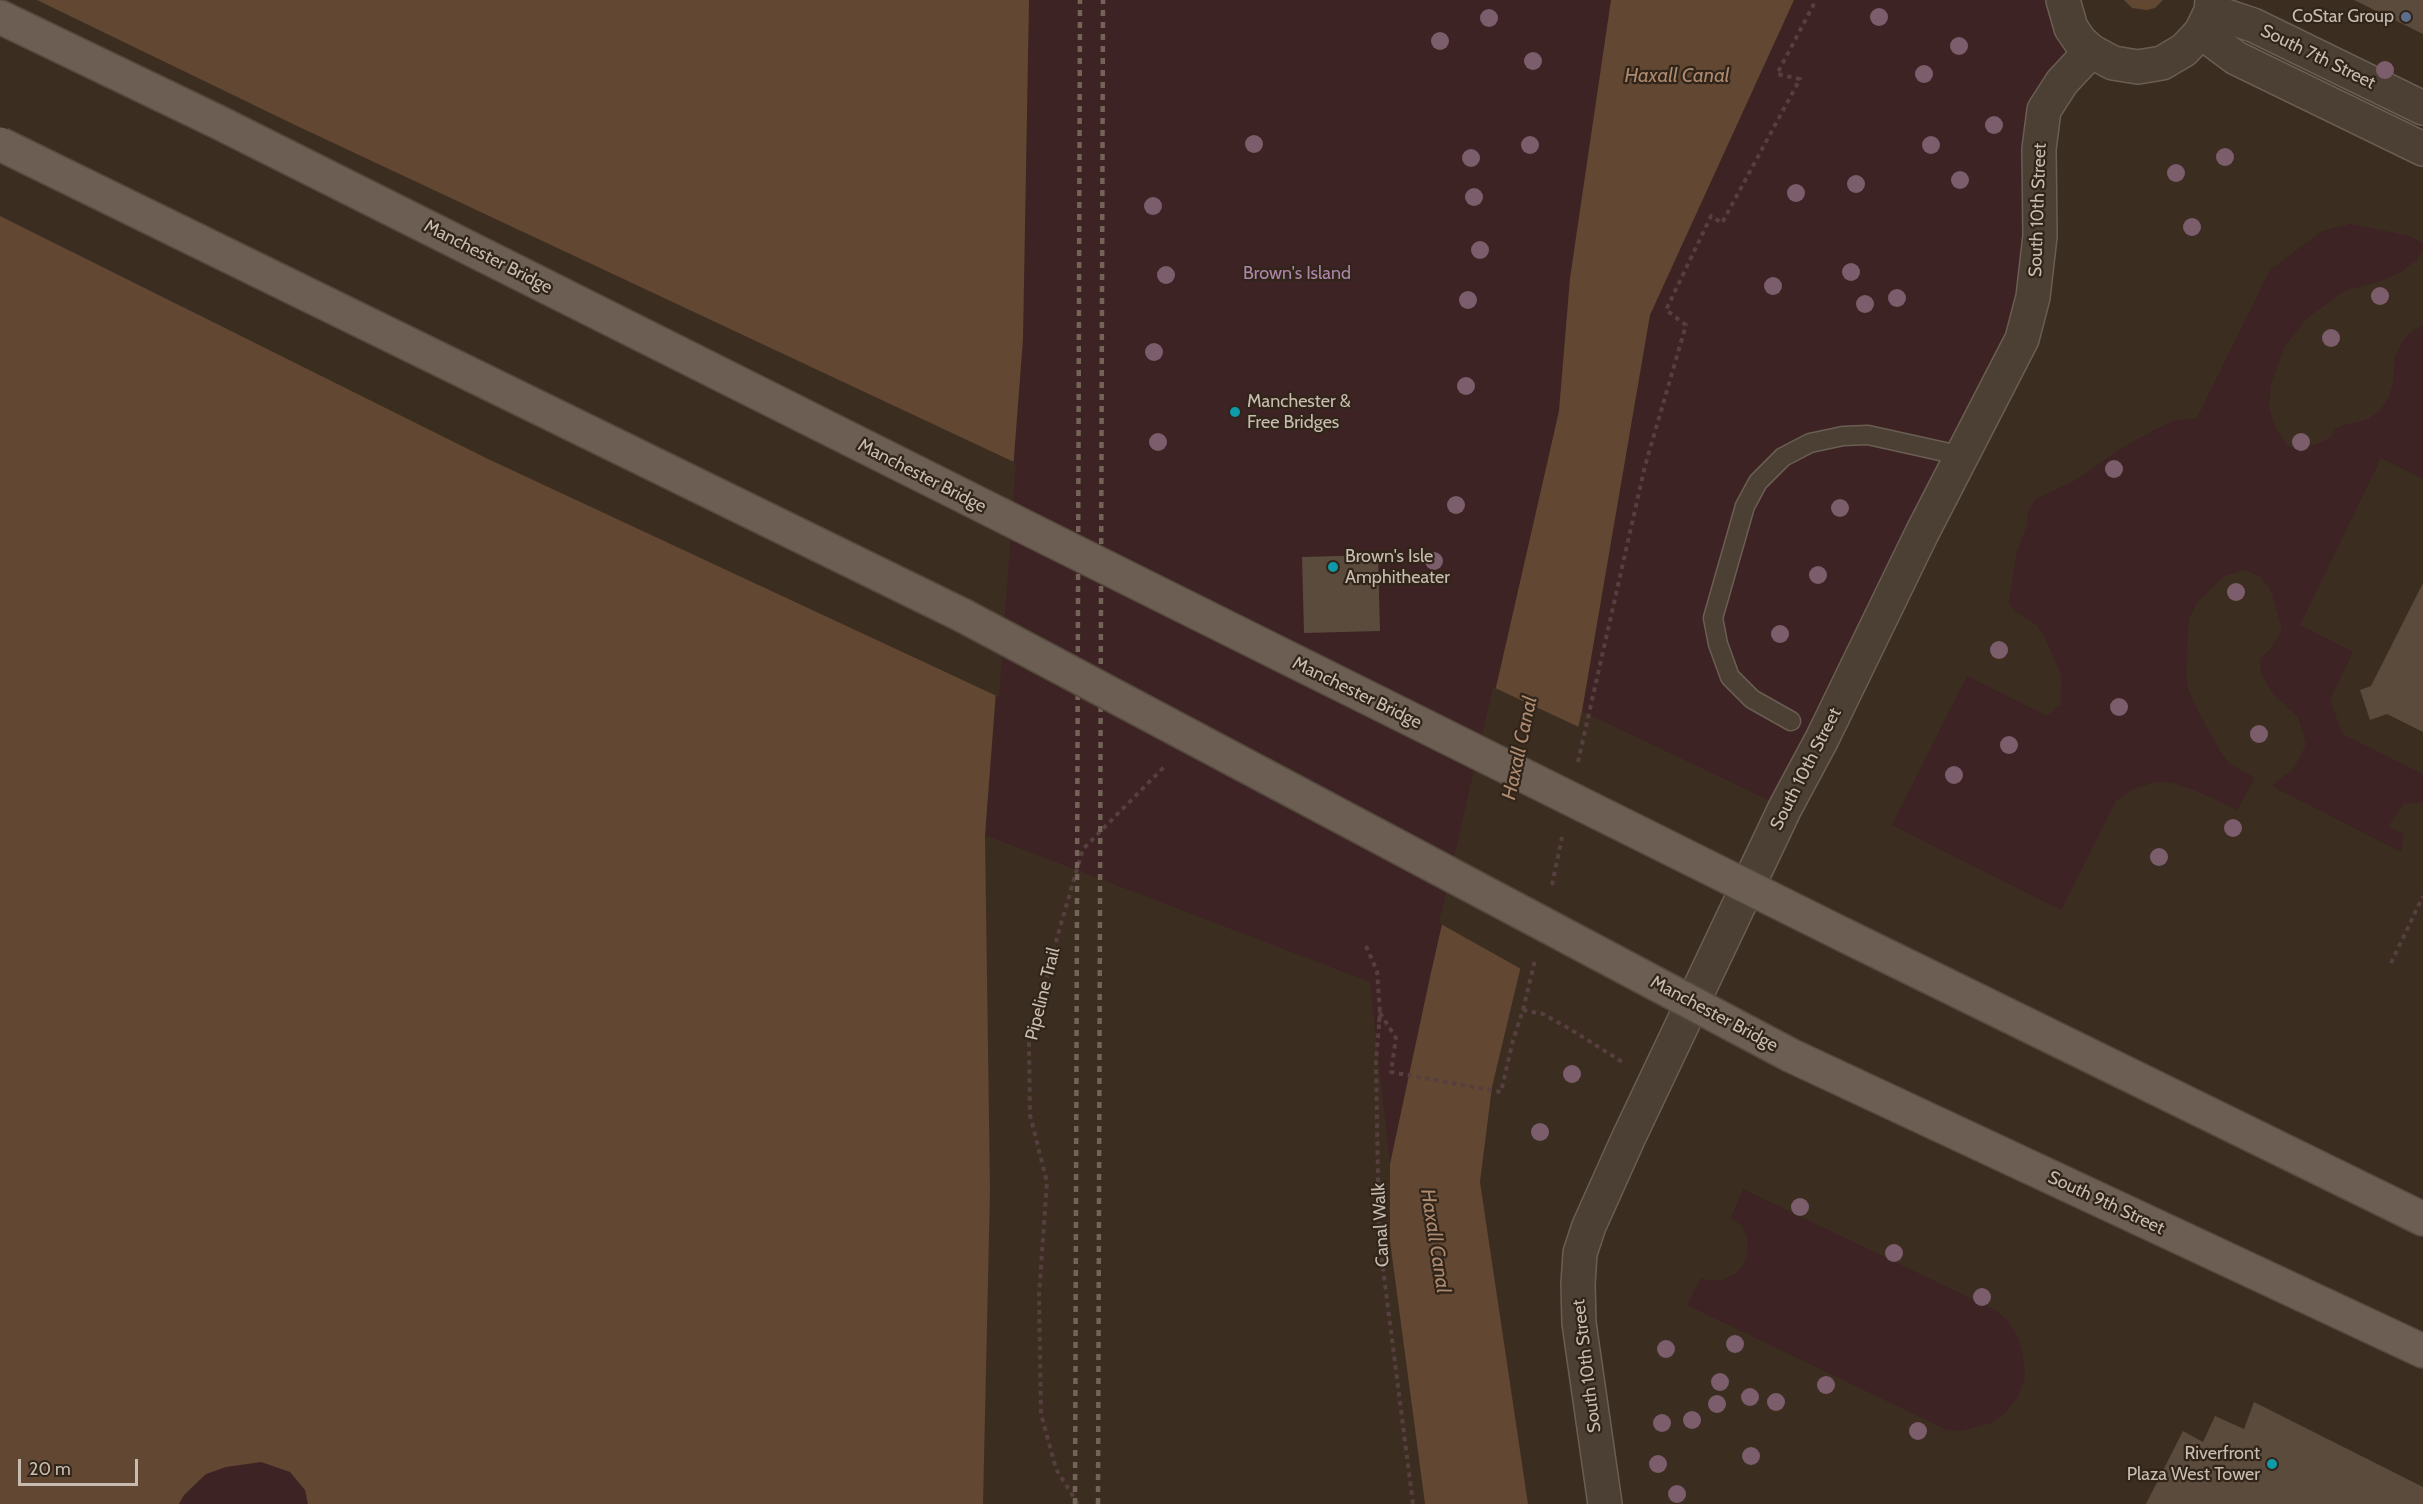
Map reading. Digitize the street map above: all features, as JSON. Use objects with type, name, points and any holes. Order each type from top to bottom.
[{"type":"main road","name":"Manchester Bridge","points":[[0,17],[218,122],[1844,935],[2423,1219]]},
{"type":"main road","name":"Manchester Bridge","points":[[0,144],[962,615],[1790,1055]]},
{"type":"main road","name":"South 9th Street","points":[[1790,1055],[2416,1352]]},
{"type":"street","points":[[2063,0],[2071,28],[2091,51],[2112,63],[2138,67],[2162,63],[2184,50],[2208,14],[2236,58],[2423,149]]},
{"type":"street","name":"South 7th Street","points":[[2208,14],[2253,25],[2423,108]]},
{"type":"street","name":"South 10th Street","points":[[1605,1504],[1579,1323],[1580,1253],[1589,1226],[1785,808],[1822,739],[1922,533],[2022,339],[2033,297],[2040,236],[2039,149],[2044,110],[2062,82],[2091,51]]},
{"type":"lane","points":[[1791,721],[1752,699],[1730,677],[1718,645],[1713,618],[1745,506],[1758,482],[1783,457],[1810,443],[1843,436],[1868,435],[1963,456]]},
{"type":"path","points":[[1578,763],[1645,466],[1686,325],[1666,310],[1711,216],[1722,223],[1800,79],[1777,74],[1816,0]]},
{"type":"path","name":"Pipeline Trail","points":[[1078,1504],[1056,1469],[1041,1414],[1039,1295],[1047,1182],[1030,1115],[1029,1044],[1083,849],[1168,763]]},
{"type":"path","points":[[1551,889],[1563,832]]},
{"type":"path","points":[[2391,963],[2423,896]]},
{"type":"path","name":"Canal Walk","points":[[1366,946],[1377,971],[1380,1013],[1376,1084],[1379,1237],[1413,1504]]},
{"type":"path","points":[[1380,1013],[1396,1038],[1391,1072],[1501,1092],[1536,957]]},
{"type":"path","points":[[1523,1010],[1543,1014],[1613,1056]]},
{"type":"green space","name":"Brown's Island","points":[[1029,0],[1611,0],[1570,278],[1559,411],[1430,977],[1390,1164],[1370,982],[985,835],[1023,338]]},
{"type":"green space","points":[[1794,0],[2063,0],[2080,41],[2062,82],[2033,297],[1785,808],[1582,711],[1650,315]]},
{"type":"green space","points":[[2351,224],[2410,236],[2423,244],[2422,252],[2401,272],[2381,281],[2344,291],[2307,318],[2284,348],[2271,385],[2269,407],[2275,427],[2288,446],[2294,448],[2317,444],[2331,437],[2334,430],[2341,426],[2369,419],[2380,410],[2389,397],[2395,357],[2402,342],[2413,330],[2423,325],[2423,479],[2381,458],[2300,625],[2353,652],[2330,699],[2342,734],[2423,774],[2423,802],[2404,804],[2388,826],[2403,834],[2401,852],[2272,786],[2294,768],[2305,747],[2305,740],[2298,717],[2273,694],[2261,674],[2260,659],[2271,648],[2282,629],[2270,588],[2260,577],[2246,570],[2224,576],[2197,603],[2188,627],[2186,674],[2188,689],[2220,751],[2229,763],[2255,778],[2237,810],[2194,790],[2172,783],[2157,782],[2134,788],[2116,801],[2061,910],[1892,825],[1967,676],[2047,716],[2061,704],[2062,676],[2044,636],[2035,624],[2010,606],[2009,599],[2017,552],[2027,525],[2028,511],[2036,499],[2074,481],[2122,448],[2154,430],[2173,421],[2197,418],[2270,270],[2322,231]]},
{"type":"green space","points":[[1743,1189],[1995,1310],[2009,1322],[2018,1337],[2023,1356],[2025,1377],[2018,1397],[2006,1412],[1991,1423],[1962,1431],[1947,1430],[1687,1305],[1701,1278],[1710,1281],[1722,1280],[1735,1274],[1744,1264],[1748,1250],[1747,1237],[1741,1225],[1731,1218]]},
{"type":"green space","points":[[261,1462],[290,1472],[305,1490],[308,1504],[179,1504],[184,1495],[206,1474],[226,1467]]},
{"type":"water","points":[[0,0],[1029,0],[1023,339],[985,835],[990,1190],[983,1504],[308,1504],[305,1490],[290,1472],[261,1462],[226,1467],[206,1474],[184,1495],[179,1504],[0,1504]]},
{"type":"water","name":"Haxall Canal","points":[[1611,0],[1794,0],[1650,315],[1582,711],[1492,1087],[1480,1182],[1528,1504],[1425,1504],[1390,1241],[1390,1164],[1430,977],[1559,411],[1570,278]]},
{"type":"water","points":[[2124,0],[2163,0],[2155,8],[2147,10],[2132,8]]},
{"type":"pier","points":[[0,0],[37,0],[295,125],[1016,463],[999,697],[488,459],[0,216]]},
{"type":"pier","points":[[1493,687],[1581,728],[1523,970],[1439,923]]},
{"type":"building","name":"CoStar Group","points":[[2354,0],[2423,0],[2423,34]]},
{"type":"building","points":[[1378,555],[1380,631],[1304,633],[1302,557]]},
{"type":"building","points":[[2423,583],[2423,732],[2387,714],[2370,720],[2360,690],[2371,686]]},
{"type":"building","name":"Riverfront Plaza West Tower","points":[[2254,1402],[2423,1487],[2423,1504],[2146,1504],[2183,1431],[2203,1442],[2215,1416],[2244,1429]]},
{"type":"railway","points":[[1075,1504],[1080,0]]},
{"type":"railway","points":[[1098,1504],[1103,0]]},
{"type":"place","name":"CoStar Group","points":[[2406,17]]},
{"type":"place","name":"Manchester & Free Bridges","points":[[1235,412]]},
{"type":"place","name":"Brown's Isle Amphitheater","points":[[1333,567]]},
{"type":"place","name":"Riverfront Plaza West Tower","points":[[2272,1464]]}]
